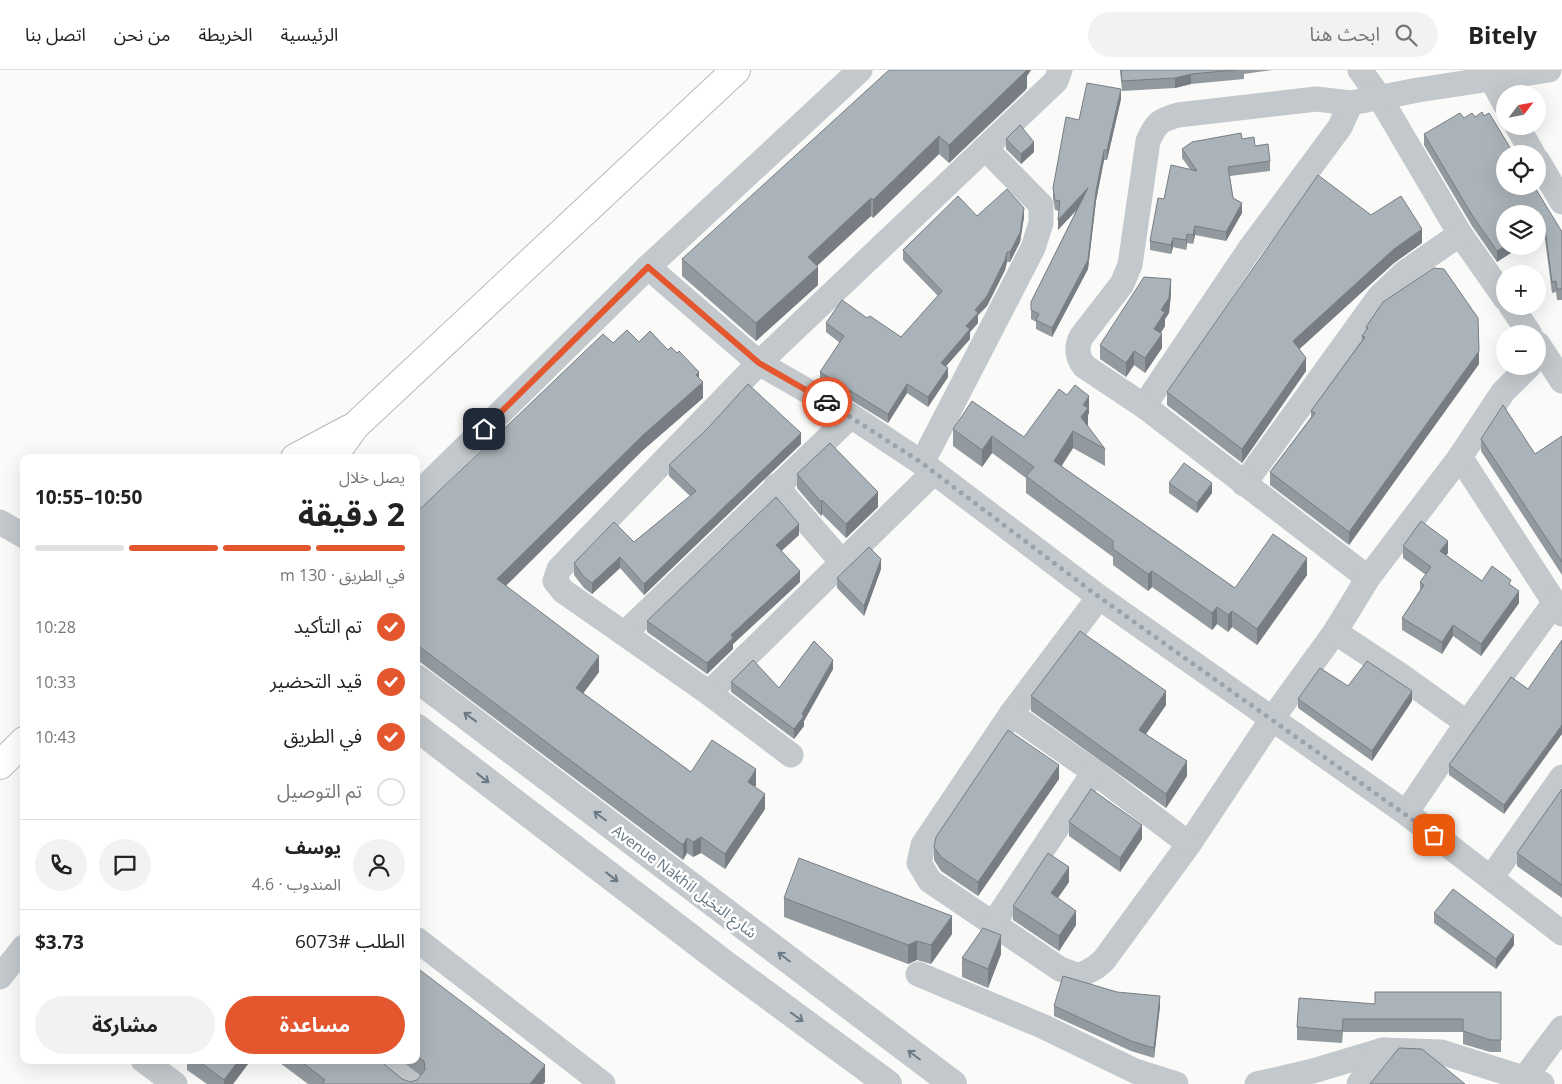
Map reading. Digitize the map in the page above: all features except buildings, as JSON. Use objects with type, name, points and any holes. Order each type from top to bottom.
[{"type":"main road","points":[[335,454],[355,426],[736,70]]},
{"type":"main road","points":[[302,454],[355,426]]},
{"type":"main road","points":[[0,765],[20,745]]},
{"type":"street","points":[[420,492],[648,267],[860,70]]},
{"type":"street","points":[[791,755],[709,693],[562,591],[555,581],[559,570],[759,363],[1056,81],[1060,70]]},
{"type":"street","points":[[1360,70],[1380,98],[1460,234],[1496,285]]},
{"type":"street","points":[[1368,578],[1144,406],[1084,366],[1079,360],[1078,344],[1080,336],[1122,284],[1130,266],[1148,141],[1154,129],[1162,120],[1178,115],[1316,99],[1352,103],[1491,78],[1549,70]]},
{"type":"street","points":[[1491,78],[1496,87]]},
{"type":"street","points":[[1144,406],[1249,250],[1340,127],[1352,103]]},
{"type":"street","points":[[709,693],[842,562],[928,467],[1033,248],[1041,223],[1040,205],[985,148]]},
{"type":"street","points":[[1546,175],[1562,202]]},
{"type":"street","points":[[1244,484],[1380,297],[1404,273],[1460,234]]},
{"type":"street","points":[[648,267],[759,363],[851,416],[928,467],[1099,597],[1406,813],[1562,933]]},
{"type":"street","points":[[1546,358],[1562,381]]},
{"type":"street","points":[[1099,597],[1011,714],[923,845],[918,863],[930,881],[1060,969],[1080,976],[1090,972],[1104,960],[1189,844],[1272,719],[1335,632],[1368,578],[1460,457],[1503,392],[1518,375]]},
{"type":"street","points":[[625,633],[851,416]]},
{"type":"street","points":[[1406,813],[1467,723],[1558,608],[1460,457]]},
{"type":"street","points":[[776,486],[842,562]]},
{"type":"street","points":[[0,522],[20,534]]},
{"type":"street","points":[[1335,632],[1467,723]]},
{"type":"street","name":"Avenue Nakhil شارع النخيل","points":[[420,681],[953,1084]]},
{"type":"street","points":[[1011,714],[1094,772],[1189,844]]},
{"type":"street","points":[[420,730],[725,964],[888,1084]]},
{"type":"street","points":[[993,924],[1094,772]]},
{"type":"street","points":[[1491,878],[1562,777]]},
{"type":"street","points":[[420,941],[587,1079]]},
{"type":"street","points":[[918,974],[1042,1026],[1135,1071],[1176,1084]]},
{"type":"street","points":[[1257,1084],[1313,1071],[1383,1050],[1441,1052],[1529,1082],[1562,1028]]},
{"type":"street","points":[[1359,1084],[1383,1050]]},
{"type":"street","points":[[384,1064],[411,1084]]},
{"type":"way so far","points":[[827,402],[922,463],[1099,597],[1406,813],[1434,835]]},
{"type":"route","points":[[484,429],[648,267],[759,363],[827,402]]}]
